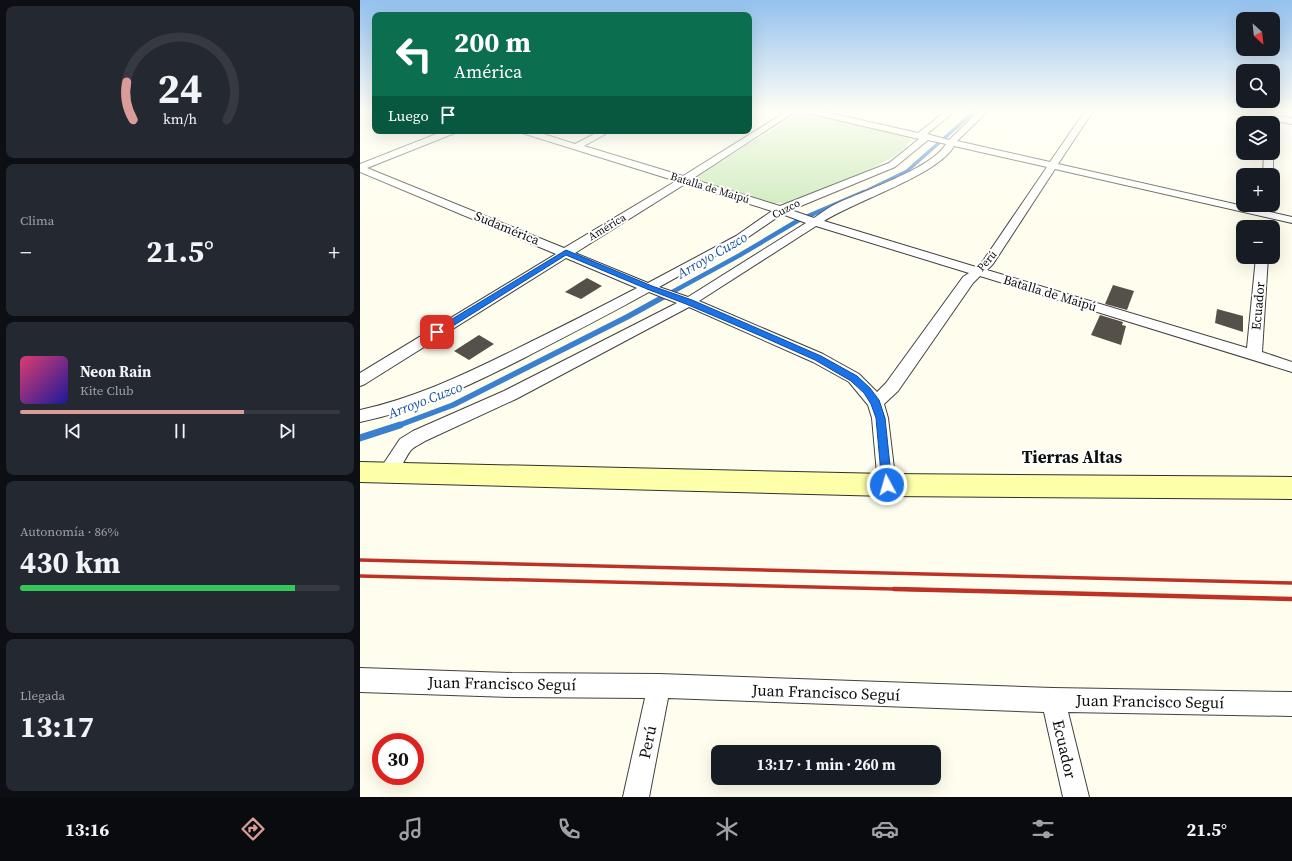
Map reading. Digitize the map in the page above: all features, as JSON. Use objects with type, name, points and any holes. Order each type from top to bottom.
[{"type":"street","points":[[360,168],[409,148]]},
{"type":"street","name":"Batalla de Maipú","points":[[583,148],[795,214],[811,221],[1254,354],[1292,367]]},
{"type":"street","name":"América","points":[[360,380],[734,148]]},
{"type":"street","name":"Cuzco","points":[[360,416],[408,405],[654,289],[740,238],[781,210],[892,165],[909,148]]},
{"type":"street","points":[[387,472],[406,444],[419,436],[510,395],[685,301],[811,221],[923,169],[946,152],[946,148]]},
{"type":"street","points":[[972,148],[1053,167],[1236,204]]},
{"type":"street","name":"Perú","points":[[876,402],[892,387],[968,280],[987,264],[1065,148]]},
{"type":"street","name":"Sudamérica","points":[[360,168],[685,301],[818,358],[854,378],[876,402],[880,418],[887,485]]},
{"type":"street","points":[[1271,212],[1292,220]]},
{"type":"street","name":"Ecuador","points":[[1254,354],[1261,264]]},
{"type":"street","points":[[360,472],[887,485],[1292,488]]},
{"type":"street","name":"Juan Francisco Seguí","points":[[360,680],[512,685],[659,686],[1053,700],[1292,704]]},
{"type":"street","name":"Perú","points":[[636,797],[659,686]]},
{"type":"street","name":"Ecuador","points":[[1053,700],[1076,797]]},
{"type":"green space","points":[[742,148],[904,148],[891,158],[874,167],[833,185],[785,203],[773,203],[694,178]]},
{"type":"building","points":[[587,278],[602,286],[581,299],[565,292]]},
{"type":"building","points":[[1113,285],[1134,291],[1127,310],[1105,304]]},
{"type":"building","points":[[1217,309],[1243,316],[1243,332],[1215,323]]},
{"type":"building","points":[[1100,315],[1123,322],[1122,325],[1126,326],[1121,345],[1091,335]]},
{"type":"building","points":[[479,335],[494,344],[469,360],[454,351]]},
{"type":"waterway","name":"Arroyo Cuzco","points":[[862,193],[907,171],[933,148]]},
{"type":"waterway","name":"Arroyo Cuzco","points":[[665,296],[740,255],[799,220],[864,192]]},
{"type":"waterway","name":"Arroyo Cuzco","points":[[398,426],[453,405],[627,317],[667,295]]},
{"type":"waterway","name":"Arroyo Cuzco","points":[[360,438],[398,426]]},
{"type":"railway","points":[[360,560],[1292,583]]},
{"type":"railway","points":[[360,576],[896,589]]},
{"type":"railway","points":[[896,589],[935,590]]},
{"type":"railway","points":[[896,589],[1292,599]]},
{"type":"district","name":"Tierras Altas","points":[[1072,457]]},
{"type":"route","points":[[437,332],[566,252],[649,288],[689,302],[818,358],[854,378],[876,402],[880,418],[887,485]]}]
